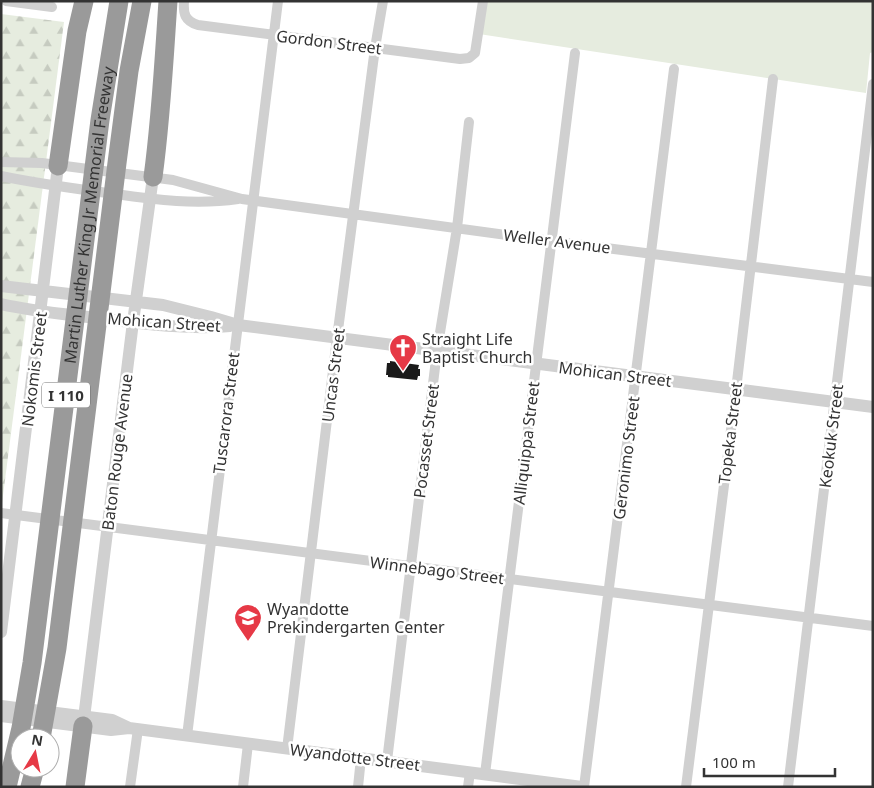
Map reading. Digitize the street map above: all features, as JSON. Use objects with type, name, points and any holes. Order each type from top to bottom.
[{"type":"highway","points":[[58,166],[77,31],[84,1]]},
{"type":"highway","name":"Martin Luther King Jr Memorial Freeway","points":[[7,787],[32,663],[100,120],[119,1]]},
{"type":"highway","name":"Martin Luther King Jr Memorial Freeway","points":[[44,728],[57,648],[118,154],[142,1]]},
{"type":"highway","points":[[153,177],[173,4]]},
{"type":"highway","points":[[76,787],[84,721]]},
{"type":"street","points":[[6,1],[45,4]]},
{"type":"street","name":"Tuscarora Street","points":[[187,736],[278,1]]},
{"type":"street","name":"Uncas Street","points":[[287,749],[353,214],[375,48],[384,1]]},
{"type":"street","name":"Gordon Street","points":[[173,4],[184,11],[188,20],[198,25],[460,59],[472,56],[476,51],[484,1]]},
{"type":"street","name":"Alliquippa Street","points":[[485,774],[575,53]]},
{"type":"street","name":"Geronimo Street","points":[[583,787],[610,592],[674,69]]},
{"type":"street","name":"Topeka Street","points":[[686,787],[773,79]]},
{"type":"street","name":"Keokuk Street","points":[[788,787],[873,84]]},
{"type":"street","name":"Pocasset Street","points":[[387,762],[438,351],[457,228],[469,122]]},
{"type":"street","name":"Weller Avenue","points":[[1,162],[42,163],[153,177],[182,182],[242,199],[873,282]]},
{"type":"street","name":"Nokomis Street","points":[[1,632],[58,166]]},
{"type":"street","name":"Weller Avenue","points":[[1,176],[56,187],[150,199],[217,202],[242,199]]},
{"type":"street","name":"Baton Rouge Avenue","points":[[84,721],[135,301],[153,177]]},
{"type":"street","name":"Mohican Street","points":[[1,286],[135,301],[177,308],[238,325],[873,407]]},
{"type":"street","name":"Mohican Street","points":[[1,304],[41,311],[133,322],[203,327],[238,325]]},
{"type":"street","name":"Winnebago Street","points":[[1,513],[873,626]]},
{"type":"street","name":"Wyandotte Street","points":[[1,706],[84,721],[111,730],[133,729],[583,787]]},
{"type":"street","name":"Wyandotte Street","points":[[1,716],[84,721]]},
{"type":"street","points":[[130,787],[133,729]]},
{"type":"street","points":[[243,787],[248,744]]},
{"type":"street","points":[[358,787],[361,758]]},
{"type":"street","points":[[468,787],[470,772]]},
{"type":"green space","points":[[484,1],[873,1],[873,52],[870,53],[866,93],[479,34]]},
{"type":"green space","points":[[1,14],[64,22],[1,511]]},
{"type":"building","name":"Straight Life Baptist Church","points":[[390,361],[419,365],[420,376],[418,376],[417,380],[388,377],[386,375],[387,363],[390,363]]},
{"type":"place","name":"Straight Life Baptist Church","points":[[403,372]]},
{"type":"place","name":"Wyandotte Prekindergarten Center","points":[[248,642]]}]
